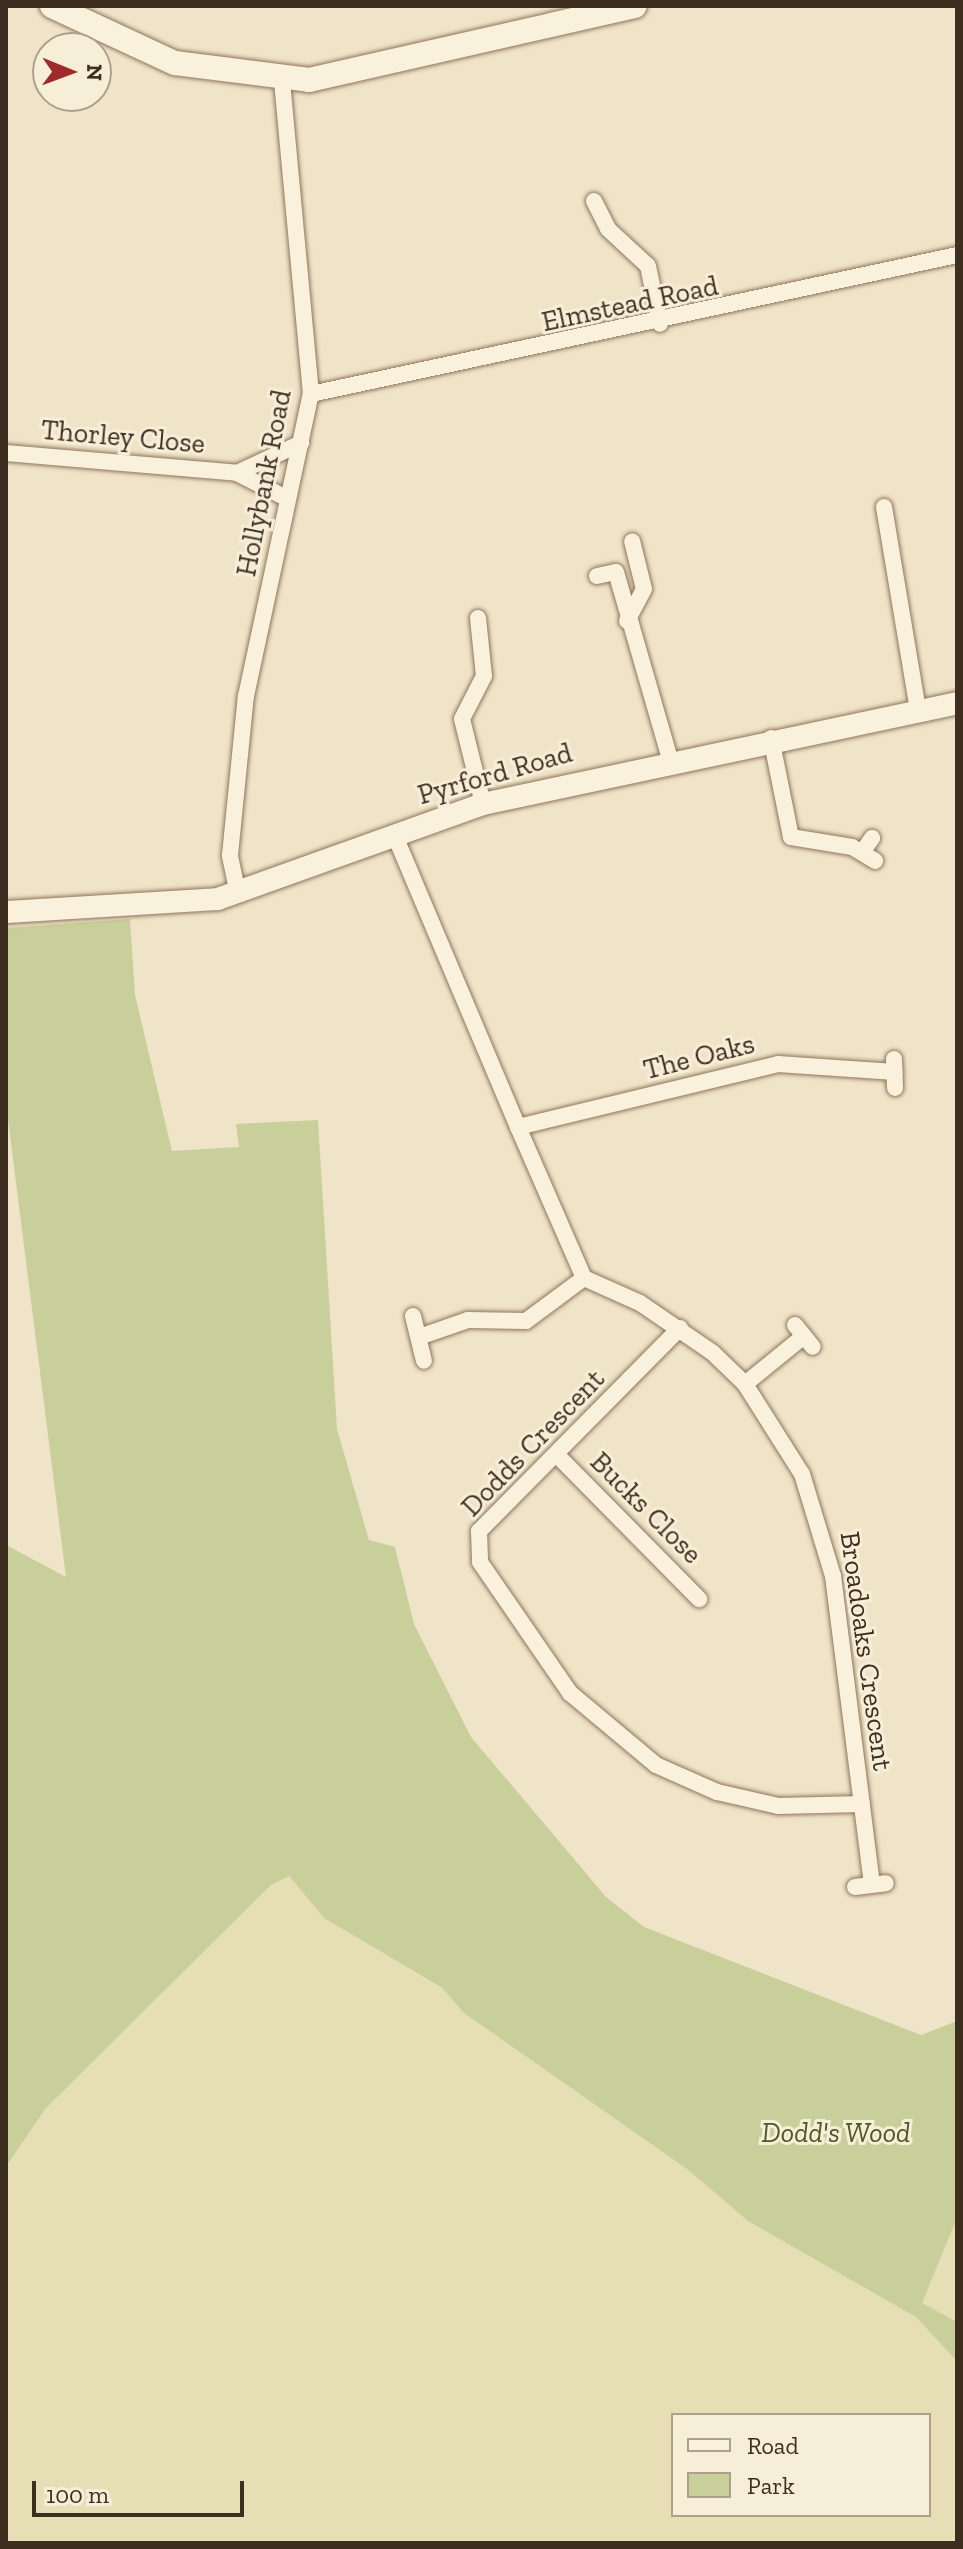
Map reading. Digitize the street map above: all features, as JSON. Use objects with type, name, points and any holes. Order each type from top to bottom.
[{"type":"main road","points":[[52,6],[175,63],[282,79],[354,73],[635,6]]},
{"type":"street","name":"Hollybank Road","points":[[238,894],[230,855],[246,696],[311,394],[282,79]]},
{"type":"street","points":[[594,201],[608,229],[648,266],[660,324]]},
{"type":"street","name":"Elmstead Road","points":[[311,394],[660,324],[957,255]]},
{"type":"street","name":"Thorley Close","points":[[237,473],[301,443]]},
{"type":"street","name":"Thorley Close","points":[[6,453],[237,473],[288,499]]},
{"type":"street","points":[[883,507],[918,710]]},
{"type":"street","points":[[627,621],[644,589],[632,541]]},
{"type":"street","points":[[597,576],[616,572],[627,621],[648,663],[670,759]]},
{"type":"street","points":[[474,627],[484,676],[462,719],[483,804]]},
{"type":"street","name":"Pyrford Road","points":[[6,912],[203,902],[238,894],[483,804],[670,759],[957,703]]},
{"type":"street","points":[[771,738],[791,837],[870,850]]},
{"type":"street","points":[[395,836],[584,1278],[526,1321],[468,1320],[422,1336]]},
{"type":"street","name":"The Oaks","points":[[518,1127],[778,1064],[895,1073]]},
{"type":"street","name":"Broadoaks Crescent","points":[[584,1278],[680,1328],[745,1384],[790,1450],[828,1549],[871,1885]]},
{"type":"street","points":[[413,1316],[422,1336],[424,1361]]},
{"type":"street","name":"Dodds Crescent","points":[[680,1328],[479,1531],[476,1546],[515,1621],[570,1693],[635,1751],[717,1792],[778,1806],[862,1804]]},
{"type":"street","points":[[745,1384],[804,1336]]},
{"type":"street","name":"Bucks Close","points":[[556,1454],[699,1599]]},
{"type":"shaded area","points":[[289,1876],[324,1918],[442,1989],[464,2013],[687,2169],[748,2221],[916,2317],[957,2218],[957,2543],[6,2543],[7,2165],[46,2108],[271,1885]]},
{"type":"green space","name":"Dodd's Wood","points":[[130,919],[135,995],[172,1151],[239,1147],[236,1124],[318,1120],[337,1429],[369,1540],[395,1547],[414,1624],[471,1737],[606,1897],[644,1927],[921,2035],[957,2021],[957,2218],[922,2303],[957,2322],[957,2361],[916,2317],[748,2221],[687,2169],[464,2013],[442,1988],[324,1918],[289,1876],[271,1885],[46,2108],[7,2165],[6,2220],[6,1545],[66,1577],[6,1104],[6,928]]}]
